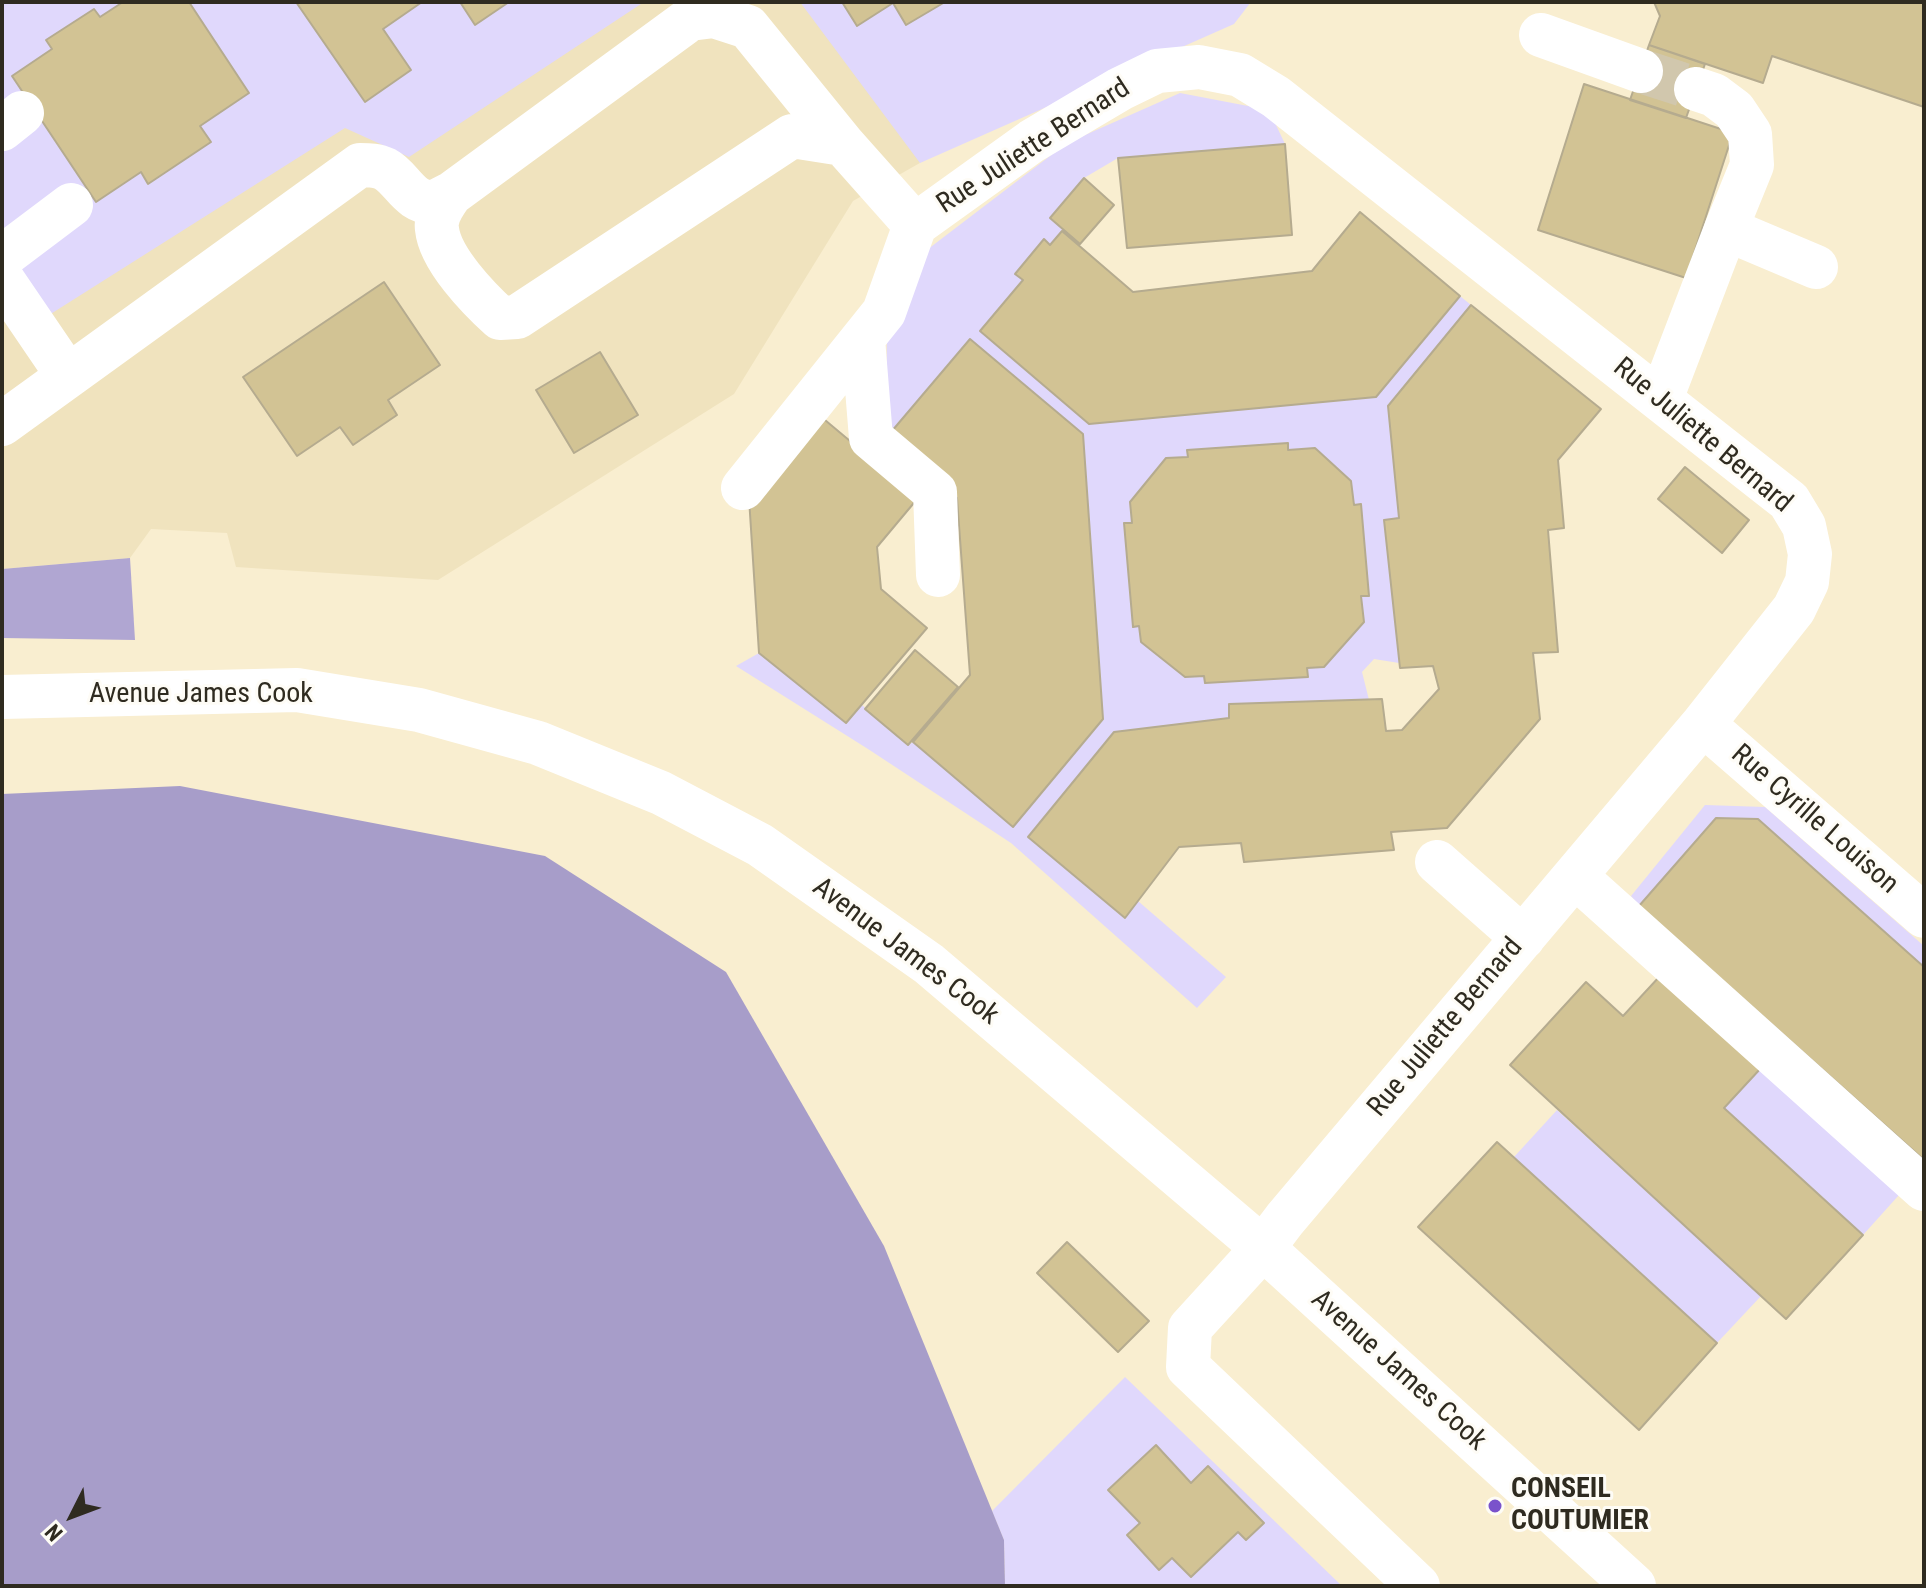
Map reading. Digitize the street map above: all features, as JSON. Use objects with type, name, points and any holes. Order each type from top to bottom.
[{"type":"street","points":[[2,424],[360,165],[384,168],[416,198],[432,202],[451,194],[690,19],[714,16],[748,27],[843,144],[915,225],[884,312],[743,488]]},
{"type":"street","points":[[1541,35],[1641,71]]},
{"type":"street","name":"Rue Juliette Bernard","points":[[915,225],[1032,141],[1157,71],[1199,67],[1240,75],[1276,97],[1789,501],[1804,526],[1810,554],[1807,582],[1794,609],[1703,724],[1263,1248],[1190,1328],[1188,1367],[1418,1586]]},
{"type":"street","points":[[1661,399],[1752,165],[1750,134],[1734,110],[1714,95],[1696,89]]},
{"type":"street","points":[[451,194],[440,210],[436,229],[445,253],[477,297],[500,318],[517,317],[792,136],[843,144]]},
{"type":"street","points":[[2,257],[71,205]]},
{"type":"street","points":[[1726,229],[1816,267]]},
{"type":"street","points":[[2,279],[68,376]]},
{"type":"street","points":[[863,339],[871,438],[935,492],[938,575]]},
{"type":"street","name":"Avenue James Cook","points":[[2,697],[297,690],[419,710],[538,743],[661,793],[760,845],[929,964],[1263,1248],[1634,1586]]},
{"type":"street","name":"Rue Cyrille Louison","points":[[1703,724],[1924,916]]},
{"type":"street","points":[[1437,862],[1523,938]]},
{"type":"street","points":[[1575,876],[1924,1189]]},
{"type":"shaded area","points":[[2,2],[1203,2],[853,201],[734,394],[438,580],[236,567],[227,533],[151,529],[130,558],[2,569]]},
{"type":"shaded area","points":[[2,2],[644,2],[409,157],[345,128],[38,322],[2,285]]},
{"type":"shaded area","points":[[800,2],[1251,2],[1234,24],[920,163]]},
{"type":"shaded area","points":[[1180,93],[1269,110],[1285,144],[1118,158],[1084,178],[1050,217],[1064,229],[1050,245],[1044,240],[1015,273],[1023,280],[980,331],[1089,424],[1376,397],[1460,296],[1471,305],[1388,406],[1399,518],[1384,520],[1399,663],[1374,659],[1362,672],[1369,700],[1115,732],[1028,837],[1124,918],[1138,901],[1226,977],[1197,1008],[1011,843],[736,666],[759,653],[846,723],[862,705],[908,745],[913,742],[1013,826],[1103,719],[1083,434],[970,339],[886,438],[887,323],[915,259],[1067,143]]},
{"type":"shaded area","points":[[130,558],[135,640],[2,638],[2,569]]},
{"type":"shaded area","points":[[180,786],[545,856],[726,972],[884,1246],[1004,1540],[1005,1586],[2,1586],[2,794]]},
{"type":"shaded area","points":[[1705,805],[1765,807],[1924,946],[1924,967],[1757,819],[1716,818],[1639,906],[1631,896]]},
{"type":"shaded area","points":[[1761,1068],[1899,1195],[1863,1235],[1724,1108]]},
{"type":"shaded area","points":[[1557,1110],[1761,1296],[1717,1343],[1514,1157]]},
{"type":"shaded area","points":[[1125,1377],[1342,1586],[1005,1586],[1004,1540],[992,1511]]},
{"type":"building","points":[[123,2],[189,2],[249,93],[200,126],[211,142],[148,184],[141,172],[96,202],[12,76],[52,49],[46,40],[94,9],[100,17]]},
{"type":"building","points":[[296,2],[422,2],[383,29],[411,70],[365,102]]},
{"type":"building","points":[[460,2],[509,2],[475,25]]},
{"type":"building","points":[[842,2],[945,2],[906,25],[893,3],[857,26]]},
{"type":"building","points":[[1654,2],[1924,2],[1924,107],[1772,56],[1763,83],[1649,45],[1660,16]]},
{"type":"building","points":[[1649,45],[1705,64],[1686,118],[1630,100]]},
{"type":"building","points":[[1584,84],[1733,133],[1686,278],[1538,230]]},
{"type":"building","points":[[1285,144],[1292,235],[1127,248],[1118,158]]},
{"type":"building","points":[[1084,178],[1114,205],[1080,244],[1050,218]]},
{"type":"building","points":[[1360,212],[1460,296],[1376,397],[1089,424],[980,331],[1023,280],[1015,274],[1044,239],[1050,245],[1062,231],[1133,292],[1312,271]]},
{"type":"building","points":[[384,282],[440,365],[388,400],[397,415],[353,445],[340,427],[297,456],[243,377]]},
{"type":"building","points":[[1471,305],[1601,409],[1558,460],[1564,528],[1548,530],[1558,652],[1533,653],[1540,719],[1447,828],[1391,832],[1394,850],[1244,862],[1241,843],[1179,847],[1125,918],[1028,837],[1114,732],[1229,718],[1229,704],[1382,699],[1386,731],[1402,730],[1439,689],[1433,666],[1400,668],[1384,520],[1399,518],[1388,406]]},
{"type":"building","points":[[970,339],[1083,434],[1103,719],[1013,827],[913,742],[970,675],[957,498],[886,438]]},
{"type":"building","points":[[600,352],[638,415],[574,453],[536,390]]},
{"type":"building","points":[[819,415],[918,498],[877,547],[881,589],[927,628],[846,723],[759,653],[749,498]]},
{"type":"building","points":[[1288,443],[1288,450],[1315,448],[1351,481],[1354,505],[1361,504],[1369,596],[1361,596],[1364,622],[1324,667],[1307,668],[1308,677],[1205,683],[1204,676],[1185,677],[1141,642],[1139,626],[1133,627],[1124,523],[1132,523],[1130,502],[1166,458],[1188,457],[1187,450]]},
{"type":"building","points":[[1685,467],[1749,520],[1722,553],[1658,499]]},
{"type":"building","points":[[915,650],[958,687],[908,745],[865,709]]},
{"type":"building","points":[[1716,818],[1758,819],[1924,967],[1924,1160],[1639,906]]},
{"type":"building","points":[[1660,976],[1761,1068],[1724,1108],[1863,1235],[1786,1319],[1510,1065],[1586,982],[1623,1016]]},
{"type":"building","points":[[1497,1142],[1717,1343],[1639,1430],[1418,1227]]},
{"type":"building","points":[[1067,1242],[1149,1321],[1118,1352],[1037,1273]]},
{"type":"building","points":[[1156,1445],[1191,1483],[1208,1466],[1264,1523],[1246,1540],[1238,1532],[1191,1577],[1172,1558],[1159,1570],[1127,1535],[1140,1523],[1108,1490]]},
{"type":"tunnel","points":[[1641,71],[1696,89]]},
{"type":"place","name":"CONSEIL COUTUMIER","points":[[1495,1506]]}]
